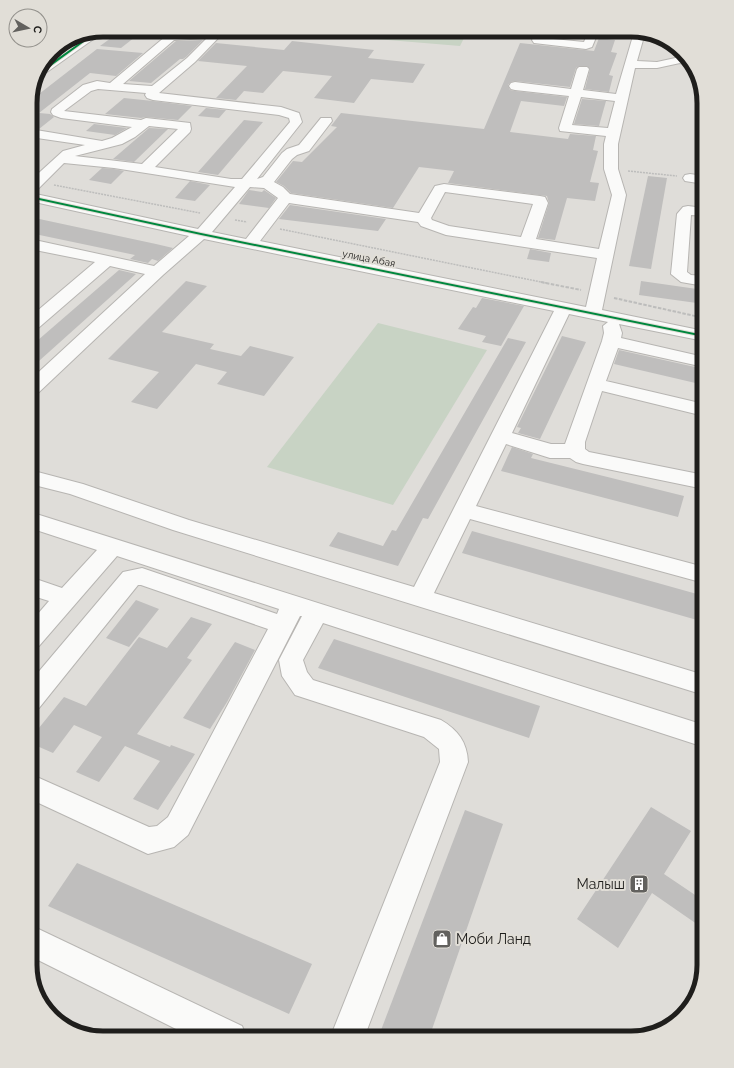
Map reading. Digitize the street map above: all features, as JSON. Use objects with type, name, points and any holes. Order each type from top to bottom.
[{"type":"street","points":[[114,86],[170,38],[176,37]]},
{"type":"street","points":[[37,383],[157,272],[201,234],[246,184],[296,122],[295,116],[281,111],[155,97],[152,95],[155,90],[191,60],[215,37]]},
{"type":"street","points":[[538,37],[538,41],[586,46],[588,45],[591,37]]},
{"type":"street","points":[[575,451],[575,442],[613,333],[596,314],[594,293],[602,254],[619,195],[613,176],[611,144],[630,64],[640,47],[640,38]]},
{"type":"street","points":[[49,65],[85,40]]},
{"type":"street","points":[[664,53],[681,60]]},
{"type":"street","points":[[630,64],[657,65],[682,61]]},
{"type":"street","points":[[583,69],[565,128],[614,133]]},
{"type":"street","points":[[142,124],[61,114],[57,112],[58,109],[87,88],[97,85],[155,90]]},
{"type":"street","points":[[515,86],[622,98]]},
{"type":"street","points":[[37,182],[60,158],[68,154],[106,145],[130,134],[142,124],[151,121],[186,126],[185,129],[145,169]]},
{"type":"street","points":[[262,183],[268,180],[287,156],[292,152],[304,148],[326,121]]},
{"type":"street","points":[[37,134],[106,145]]},
{"type":"street","points":[[60,158],[85,160],[145,169],[231,184],[262,183],[281,191],[285,198]]},
{"type":"street","points":[[690,178],[697,179]]},
{"type":"street","points":[[527,243],[541,203],[540,200],[444,188],[440,189],[424,218],[426,224],[436,228],[527,243],[602,254]]},
{"type":"street","points":[[285,198],[424,218]]},
{"type":"street","points":[[250,244],[285,198]]},
{"type":"street","name":"улица Абая","points":[[37,199],[201,234],[697,335]]},
{"type":"street","points":[[697,211],[688,210],[684,214],[679,274],[687,278],[697,280]]},
{"type":"street","points":[[37,247],[107,260],[157,272]]},
{"type":"street","points":[[37,320],[107,260]]},
{"type":"street","points":[[420,598],[564,307]]},
{"type":"street","points":[[611,341],[697,360]]},
{"type":"street","points":[[595,384],[697,408]]},
{"type":"street","points":[[500,436],[550,452],[575,451],[584,457],[697,481]]},
{"type":"street","points":[[37,479],[76,489],[181,524],[697,683]]},
{"type":"street","points":[[464,510],[697,572]]},
{"type":"street","points":[[37,522],[114,546],[298,614]]},
{"type":"street","points":[[37,631],[114,546]]},
{"type":"street","points":[[37,691],[130,578],[142,576],[298,614],[697,734]]},
{"type":"street","points":[[37,588],[66,598]]},
{"type":"street","points":[[37,789],[148,841],[164,838],[178,826],[298,614]]},
{"type":"street","points":[[298,614],[291,660],[295,676],[304,688],[432,728],[441,733],[450,741],[455,750],[454,762],[350,1031]]},
{"type":"street","points":[[37,943],[216,1031]]},
{"type":"path","points":[[613,176],[690,178]]},
{"type":"path","points":[[37,186],[265,226],[494,274],[542,281],[697,316]]},
{"type":"green space","points":[[352,37],[464,37],[460,46]]},
{"type":"green space","points":[[378,323],[487,350],[393,505],[267,467]]},
{"type":"building","points":[[112,37],[135,37],[121,48],[100,46]]},
{"type":"building","points":[[599,38],[615,40],[611,52],[617,53],[609,75],[613,76],[609,92],[585,89],[590,69],[587,66],[579,66],[576,68],[570,87],[515,81],[508,85],[510,90],[567,97],[564,106],[521,101],[510,132],[568,139],[570,134],[596,136],[593,150],[598,151],[590,182],[599,183],[595,201],[567,198],[555,240],[538,238],[549,203],[547,196],[448,183],[454,171],[419,167],[393,208],[291,193],[284,186],[276,182],[293,161],[302,162],[337,127],[331,126],[341,113],[484,129],[520,43],[594,51]]},
{"type":"building","points":[[203,40],[186,57],[180,59],[151,83],[129,81],[176,41]]},
{"type":"building","points":[[292,41],[374,50],[368,58],[425,64],[413,83],[371,79],[354,103],[314,98],[332,76],[283,71],[263,93],[244,91],[236,100],[216,98],[247,66],[198,61],[216,43],[284,50]]},
{"type":"building","points":[[97,49],[143,53],[116,76],[90,73],[39,113],[50,114],[54,117],[39,129],[37,129],[38,95]]},
{"type":"building","points":[[124,98],[192,106],[178,120],[105,114]]},
{"type":"building","points":[[582,99],[606,101],[599,126],[574,124]]},
{"type":"building","points":[[206,108],[226,110],[219,118],[198,116]]},
{"type":"building","points":[[244,120],[263,122],[218,175],[198,172]]},
{"type":"building","points":[[94,124],[127,128],[115,135],[86,131]]},
{"type":"building","points":[[149,128],[168,129],[134,162],[113,159]]},
{"type":"building","points":[[102,168],[124,171],[111,184],[89,180]]},
{"type":"building","points":[[648,176],[667,178],[651,269],[629,266]]},
{"type":"building","points":[[190,181],[210,185],[195,201],[175,198]]},
{"type":"building","points":[[249,190],[262,192],[264,190],[276,198],[269,208],[239,204]]},
{"type":"building","points":[[290,205],[386,219],[378,231],[279,219]]},
{"type":"building","points":[[37,218],[173,248],[158,261],[152,259],[148,263],[130,259],[135,255],[37,234]]},
{"type":"building","points":[[530,249],[551,253],[549,262],[527,259]]},
{"type":"building","points":[[119,270],[136,274],[37,363],[37,341]]},
{"type":"building","points":[[186,281],[207,286],[162,332],[214,344],[210,349],[241,356],[250,346],[294,357],[264,396],[217,384],[227,372],[196,364],[157,409],[131,402],[159,372],[108,359]]},
{"type":"building","points":[[641,281],[697,289],[697,303],[639,295]]},
{"type":"building","points":[[482,298],[524,306],[501,346],[482,342],[486,336],[458,329],[473,307],[476,308]]},
{"type":"building","points":[[562,336],[586,342],[540,439],[518,433],[521,428],[517,427]]},
{"type":"building","points":[[508,338],[526,342],[428,519],[423,518],[398,566],[329,546],[338,532],[383,546],[392,530],[396,531]]},
{"type":"building","points":[[619,350],[697,367],[697,383],[614,364]]},
{"type":"building","points":[[512,447],[533,454],[531,458],[684,496],[678,517],[501,471]]},
{"type":"building","points":[[472,531],[697,594],[697,620],[462,553]]},
{"type":"building","points":[[136,600],[159,609],[129,647],[106,638]]},
{"type":"building","points":[[191,617],[212,624],[187,658],[192,660],[137,734],[170,747],[171,745],[195,754],[158,810],[133,799],[160,761],[125,746],[99,782],[76,772],[102,737],[74,725],[53,753],[37,746],[37,730],[64,697],[86,706],[139,637],[167,648]]},
{"type":"building","points":[[334,639],[540,706],[529,738],[318,668]]},
{"type":"building","points":[[235,642],[255,650],[227,702],[210,729],[183,718]]},
{"type":"building","name":"Малыш","points":[[651,807],[691,831],[664,874],[697,896],[697,924],[652,893],[618,948],[577,919]]},
{"type":"building","points":[[465,810],[503,824],[431,1031],[381,1031]]},
{"type":"building","points":[[77,863],[312,964],[289,1014],[48,906]]},
{"type":"cycle path","points":[[49,65],[85,40]]},
{"type":"cycle path","points":[[37,199],[201,234],[697,335]]},
{"type":"place","name":"Малыш","points":[[639,884]]},
{"type":"place","name":"Моби Ланд","points":[[442,939]]}]
